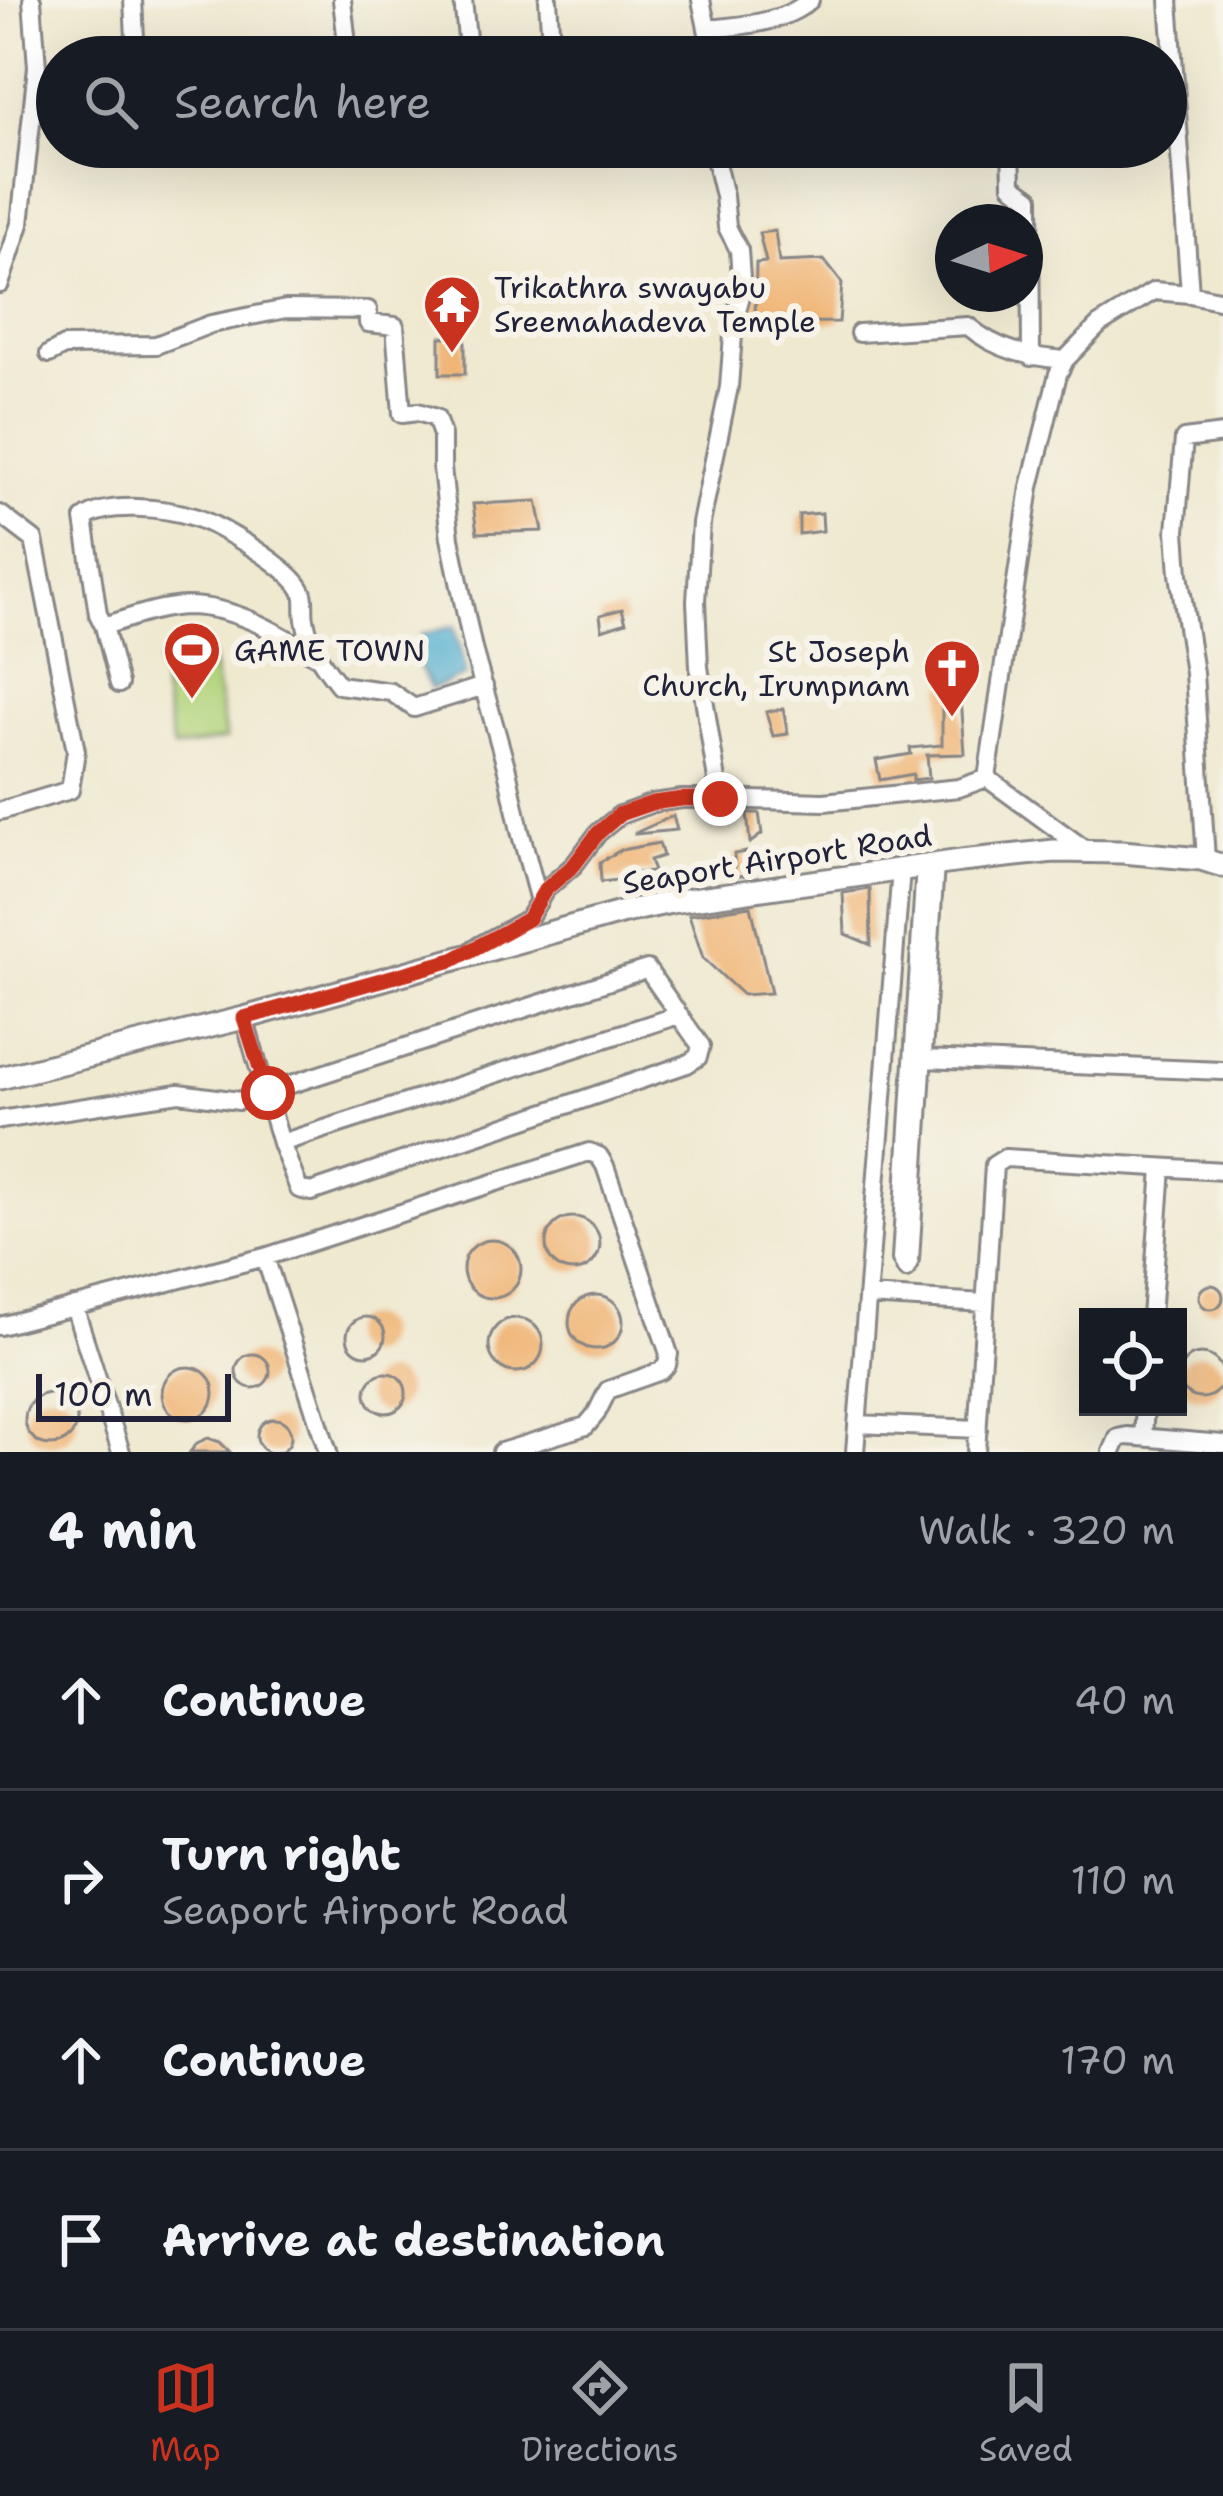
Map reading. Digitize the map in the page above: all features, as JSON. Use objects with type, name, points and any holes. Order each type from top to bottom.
[{"type":"main road","name":"Seaport Airport Road","points":[[0,1078],[244,1018],[640,909],[1054,851],[1215,863]]},
{"type":"street","points":[[32,0],[36,54]]},
{"type":"street","points":[[133,0],[135,36]]},
{"type":"street","points":[[342,0],[346,36]]},
{"type":"street","points":[[463,0],[467,36]]},
{"type":"street","points":[[548,0],[551,36]]},
{"type":"street","points":[[701,0],[709,36]]},
{"type":"street","points":[[707,28],[763,21],[788,14],[809,0]]},
{"type":"street","points":[[1168,0],[1171,36]]},
{"type":"street","points":[[0,284],[20,224],[36,76]]},
{"type":"street","points":[[717,168],[727,227],[739,250],[742,292],[734,322],[729,387],[701,523],[696,601],[699,668],[720,799]]},
{"type":"street","points":[[1011,168],[1012,185],[1030,198],[1031,357]]},
{"type":"street","points":[[1181,168],[1190,294]]},
{"type":"street","points":[[987,778],[1030,487],[1058,374],[1065,360],[1099,325],[1154,291],[1223,302]]},
{"type":"street","points":[[49,354],[64,346],[156,344],[211,325],[286,309],[368,310],[368,323],[395,326],[402,414],[418,412],[436,418],[442,435],[450,538],[539,901]]},
{"type":"street","points":[[859,333],[968,326],[988,343],[1031,357],[1065,360]]},
{"type":"street","points":[[1215,863],[1176,531],[1184,439],[1223,434]]},
{"type":"street","points":[[119,684],[98,614],[84,519],[94,511],[114,508],[195,517],[277,564],[303,592],[305,623],[316,656],[339,686],[391,692],[413,708],[484,686]]},
{"type":"street","points":[[0,514],[34,540],[76,752],[70,790],[0,811]]},
{"type":"street","points":[[104,626],[186,606],[229,613],[316,656]]},
{"type":"street","points":[[283,636],[305,623]]},
{"type":"street","points":[[1201,772],[1223,769]]},
{"type":"street","points":[[453,960],[528,919],[545,890],[574,865],[598,833],[620,814],[652,803],[682,799],[824,802],[959,788],[987,778]]},
{"type":"street","points":[[987,778],[1087,851]]},
{"type":"street","points":[[905,1297],[930,865]]},
{"type":"street","points":[[855,1452],[902,869]]},
{"type":"street","points":[[0,1120],[179,1093],[239,1101],[268,1093],[647,969],[701,1046],[698,1057],[687,1064],[310,1192],[298,1189],[281,1143],[268,1093],[244,1018]]},
{"type":"street","points":[[281,1143],[680,1015]]},
{"type":"street","points":[[921,1046],[1223,1071]]},
{"type":"street","points":[[0,1326],[265,1257],[589,1152],[605,1166],[669,1354],[668,1365],[608,1390],[586,1426],[501,1452]]},
{"type":"street","points":[[976,1452],[994,1166],[1005,1158],[1223,1172]]},
{"type":"street","points":[[1152,1308],[1162,1168]]},
{"type":"street","points":[[265,1257],[328,1452]]},
{"type":"street","points":[[868,1296],[985,1303]]},
{"type":"street","points":[[74,1306],[121,1452]]},
{"type":"street","points":[[1143,1437],[1144,1416]]},
{"type":"street","points":[[857,1424],[977,1429]]},
{"type":"street","points":[[1112,1452],[1118,1438],[1223,1444]]},
{"type":"green space","name":"GAME TOWN","points":[[211,653],[226,739],[173,749],[158,662]]},
{"type":"water","points":[[454,626],[466,675],[431,689],[416,660],[421,635]]},
{"type":"building","points":[[775,231],[779,262],[824,260],[842,283],[839,322],[755,323],[756,263],[766,262],[759,233]]},
{"type":"building","name":"Trikathra swayabu Sreemahadeva Temple","points":[[440,337],[465,337],[465,374],[440,374]]},
{"type":"building","points":[[537,501],[543,531],[477,533],[473,504]]},
{"type":"building","points":[[822,513],[823,531],[799,534],[799,515]]},
{"type":"building","points":[[622,609],[626,622],[602,630],[600,615]]},
{"type":"building","points":[[942,684],[960,684],[965,754],[927,755],[929,778],[913,780],[913,774],[880,780],[876,760],[911,754],[910,748],[942,745]]},
{"type":"building","points":[[783,709],[788,734],[773,736],[766,712]]},
{"type":"building","points":[[747,813],[759,813],[762,834],[750,843]]},
{"type":"building","points":[[673,816],[677,830],[635,834],[635,833]]},
{"type":"building","points":[[659,843],[663,856],[650,860],[654,872],[601,882],[600,862],[621,850]]},
{"type":"building","points":[[746,852],[748,875],[735,876],[734,854]]},
{"type":"building","points":[[870,889],[871,945],[845,934],[843,893]]},
{"type":"building","points":[[751,906],[771,993],[743,995],[703,958],[689,915]]},
{"type":"building","points":[[573,1217],[592,1225],[600,1244],[592,1263],[573,1271],[554,1263],[546,1244],[554,1225]]},
{"type":"building","points":[[492,1240],[513,1248],[521,1269],[513,1290],[492,1298],[471,1290],[463,1269],[471,1248]]},
{"type":"building","points":[[1211,1285],[1220,1288],[1220,1306],[1211,1309],[1202,1306],[1199,1297],[1202,1288]]},
{"type":"building","points":[[596,1295],[615,1303],[623,1322],[615,1341],[596,1349],[577,1341],[569,1322],[577,1303]]},
{"type":"building","points":[[366,1317],[379,1323],[385,1336],[379,1349],[366,1355],[353,1349],[347,1336],[353,1323]]},
{"type":"building","points":[[516,1318],[535,1326],[543,1345],[535,1364],[516,1372],[497,1364],[489,1345],[497,1326]]},
{"type":"building","points":[[253,1354],[265,1359],[270,1371],[265,1383],[253,1388],[241,1383],[236,1371],[241,1359]]},
{"type":"building","points":[[1210,1355],[1222,1367],[1217,1392],[1201,1398],[1187,1393],[1187,1359]]},
{"type":"building","points":[[188,1367],[206,1375],[214,1393],[206,1411],[188,1419],[170,1411],[162,1393],[170,1375]]},
{"type":"building","points":[[386,1373],[400,1379],[406,1393],[400,1407],[386,1413],[372,1407],[366,1393],[372,1379]]},
{"type":"building","points":[[51,1393],[69,1401],[77,1419],[69,1437],[51,1445],[33,1437],[25,1419],[33,1401]]},
{"type":"building","points":[[268,1420],[280,1420],[290,1430],[290,1442],[280,1452],[268,1452],[258,1442],[258,1430]]},
{"type":"building","points":[[208,1438],[220,1442],[230,1452],[190,1452]]},
{"type":"place","name":"Trikathra swayabu Sreemahadeva Temple","points":[[452,355]]},
{"type":"place","name":"GAME TOWN","points":[[192,701]]},
{"type":"place","name":"St Joseph Church, Irumpnam","points":[[952,719]]},
{"type":"route","points":[[268,1093],[244,1018],[453,960],[528,919],[545,890],[620,814],[652,803],[720,799]]}]
